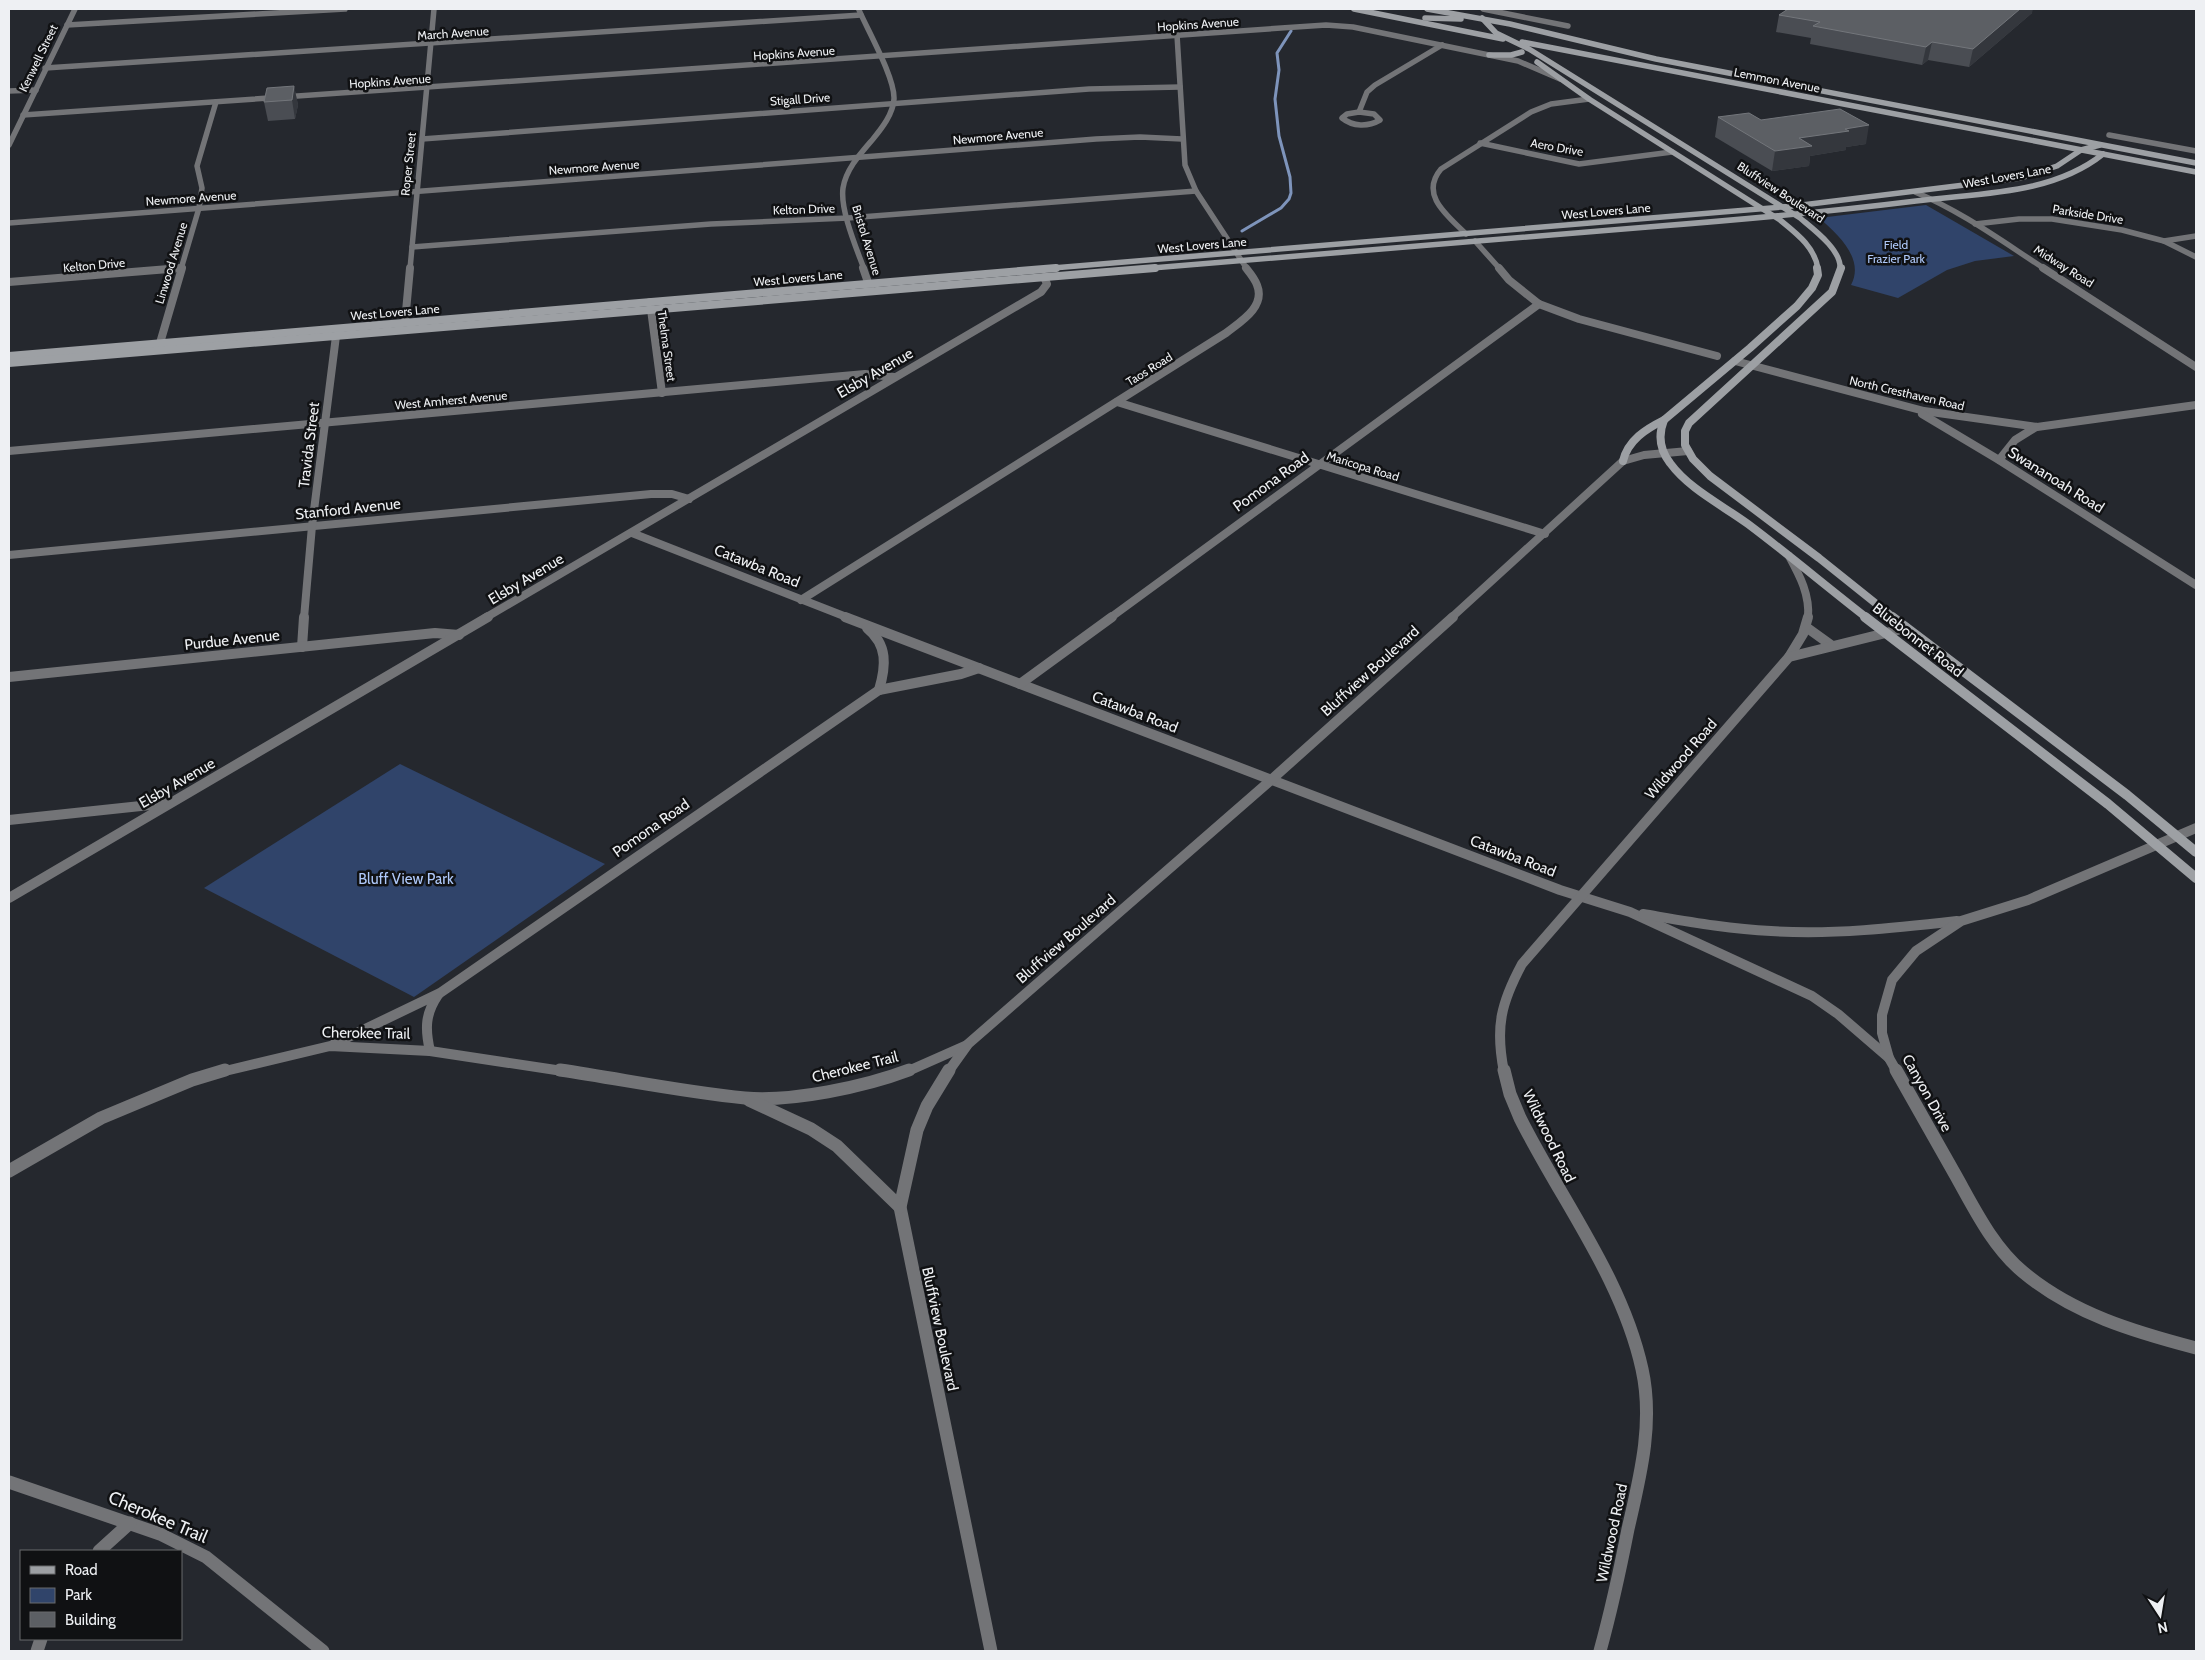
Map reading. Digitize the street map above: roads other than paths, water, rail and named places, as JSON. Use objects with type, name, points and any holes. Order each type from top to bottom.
[{"type":"main road","points":[[1354,9],[1428,18],[1482,18]]},
{"type":"main road","name":"Lemmon Avenue","points":[[1354,9],[2196,172]]},
{"type":"main road","name":"Lemmon Avenue","points":[[1427,9],[1482,18],[1648,57],[2196,163]]},
{"type":"main road","name":"Bluffview Boulevard","points":[[1482,18],[1486,24],[1509,40],[1557,60],[1605,97],[1795,214],[1828,241],[1841,263],[1840,274],[1832,292],[1825,300],[1690,423],[1684,431],[1684,444],[1688,451]]},
{"type":"main road","name":"Bluffview Boulevard","points":[[1509,40],[1512,45],[1560,80],[1774,216],[1798,234],[1814,258],[1818,274],[1811,291],[1664,420],[1650,427],[1632,441],[1624,452],[1623,461]]},
{"type":"main road","points":[[1489,55],[1511,55],[1522,52]]},
{"type":"main road","points":[[1557,60],[1582,53]]},
{"type":"main road","points":[[1731,82],[1755,84],[1811,94],[1817,94],[1822,91]]},
{"type":"main road","points":[[1589,99],[1605,97]]},
{"type":"main road","points":[[1853,106],[1861,98]]},
{"type":"main road","points":[[2100,145],[2103,154]]},
{"type":"main road","name":"West Lovers Lane","points":[[1240,257],[1466,234],[1783,207],[2002,181],[2034,175],[2057,166],[2081,150],[2100,145]]},
{"type":"main road","name":"Aero Drive","points":[[1672,152],[1690,150]]},
{"type":"main road","name":"West Lovers Lane","points":[[9,359],[1042,273],[1475,241],[1795,214],[2004,190],[2045,182],[2081,170],[2103,154]]},
{"type":"main road","points":[[1466,234],[1475,241]]},
{"type":"main road","points":[[1664,420],[1660,427],[1660,438],[1664,453]]},
{"type":"main road","name":"Bluebonnet Road","points":[[1688,451],[1710,476],[1819,558],[1906,628],[2127,794],[2178,836]]},
{"type":"main road","name":"Bluebonnet Road","points":[[1664,453],[1686,479],[1755,529],[1884,633],[2160,845]]},
{"type":"main road","points":[[2178,836],[2196,852]]},
{"type":"main road","points":[[2160,845],[2196,878]]},
{"type":"street","name":"Kenwell Street","points":[[9,145],[45,68],[76,9]]},
{"type":"street","points":[[67,25],[344,9]]},
{"type":"street","name":"Roper Street","points":[[404,326],[434,9]]},
{"type":"street","points":[[1483,9],[1568,26]]},
{"type":"street","points":[[860,12],[893,84],[895,103]]},
{"type":"street","name":"March Avenue","points":[[45,68],[431,44],[860,12]]},
{"type":"street","name":"Hopkins Avenue","points":[[23,115],[426,89],[1335,25],[1527,63],[1560,80]]},
{"type":"street","name":"Taos Road","points":[[802,600],[1226,333],[1254,309],[1260,299],[1260,293],[1240,257],[1196,191],[1185,166],[1177,36]]},
{"type":"street","points":[[1359,112],[1367,92],[1375,85],[1442,45]]},
{"type":"street","name":"Stigall Drive","points":[[422,139],[1089,89],[1180,87]]},
{"type":"street","points":[[9,91],[36,90]]},
{"type":"street","points":[[1466,234],[1438,202],[1432,186],[1434,177],[1441,169],[1540,107],[1589,99]]},
{"type":"street","name":"Linwood Avenue","points":[[158,347],[199,208],[202,188],[197,166],[216,102]]},
{"type":"street","name":"Bristol Avenue","points":[[870,287],[843,202],[843,188],[848,171],[855,159],[889,117],[895,103]]},
{"type":"street","points":[[1359,112],[1374,114],[1380,120],[1375,123],[1359,125],[1346,122],[1342,118],[1347,114],[1359,112]]},
{"type":"street","points":[[2109,134],[2196,151]]},
{"type":"street","name":"Newmore Avenue","points":[[9,223],[1096,139],[1140,137],[1182,139]]},
{"type":"street","name":"Aero Drive","points":[[1480,143],[1579,164],[1672,152]]},
{"type":"street","name":"Kelton Drive","points":[[412,247],[692,225],[848,218],[1196,191]]},
{"type":"street","name":"Midway Road","points":[[1915,192],[1932,199],[1975,224],[2196,367]]},
{"type":"street","name":"Parkside Drive","points":[[1975,224],[2019,219],[2052,219],[2122,230],[2164,241],[2196,236]]},
{"type":"street","points":[[1475,241],[1514,285],[1539,304],[1579,319],[1717,356]]},
{"type":"street","points":[[2164,241],[2196,257]]},
{"type":"street","name":"Kelton Drive","points":[[9,282],[181,268]]},
{"type":"street","name":"Elsby Avenue","points":[[9,898],[1041,292],[1047,284],[1042,273]]},
{"type":"street","name":"Pomona Road","points":[[1020,684],[1539,304]]},
{"type":"street","name":"Thelma Street","points":[[650,306],[662,393]]},
{"type":"street","name":"Travida Street","points":[[302,646],[312,526],[336,332]]},
{"type":"street","name":"North Cresthaven Road","points":[[1734,360],[1898,404],[1956,417],[2037,427],[2196,405]]},
{"type":"street","name":"West Amherst Avenue","points":[[9,451],[864,374],[894,377]]},
{"type":"street","name":"Maricopa Road","points":[[1117,402],[1545,534]]},
{"type":"street","name":"Swananoah Road","points":[[1898,404],[1941,424],[2196,585]]},
{"type":"street","points":[[1999,460],[2015,440],[2037,427]]},
{"type":"street","name":"Bluffview Boulevard","points":[[991,1651],[900,1207],[916,1136],[927,1106],[944,1076],[968,1044],[1271,780],[1545,534],[1623,461],[1632,457],[1688,451]]},
{"type":"street","name":"Stanford Avenue","points":[[9,555],[651,494],[672,494],[688,499]]},
{"type":"street","name":"Catawba Road","points":[[632,533],[1271,780],[1580,896],[1630,912],[1766,973],[1812,996],[1838,1014],[1889,1058]]},
{"type":"street","name":"Wildwood Road","points":[[1600,1651],[1610,1614],[1646,1436],[1647,1402],[1642,1369],[1634,1338],[1614,1290],[1547,1170],[1513,1104],[1502,1058],[1500,1036],[1503,1005],[1510,985],[1522,964],[1789,657],[1806,627],[1809,607],[1800,576],[1789,556]]},
{"type":"street","points":[[853,619],[872,631],[882,643],[886,654],[885,671],[879,690]]},
{"type":"street","points":[[1806,627],[1818,638],[1832,645]]},
{"type":"street","points":[[1789,657],[1906,628]]},
{"type":"street","name":"Purdue Avenue","points":[[9,677],[435,633],[459,635]]},
{"type":"street","name":"Pomona Road","points":[[330,1046],[440,992],[879,690],[961,674],[979,668]]},
{"type":"street","points":[[9,820],[170,803]]},
{"type":"street","points":[[2178,836],[2196,828]]},
{"type":"street","name":"Canyon Drive","points":[[2178,836],[2028,900],[1961,921],[1916,951],[1892,980],[1882,1015],[1882,1033],[1889,1058],[1984,1225],[1998,1246],[2023,1272],[2079,1308],[2114,1324],[2196,1348]]},
{"type":"street","name":"Catawba Road","points":[[1630,912],[1701,924],[1790,932],[1872,930],[1961,921]]},
{"type":"street","name":"Pomona Road","points":[[430,1051],[424,1028],[429,1008],[440,992]]},
{"type":"street","name":"Cherokee Trail","points":[[9,1171],[85,1127],[148,1097],[192,1080],[230,1069],[330,1046],[430,1051],[746,1098],[795,1096],[837,1090],[878,1081],[915,1068],[968,1044]]},
{"type":"street","name":"Cherokee Trail","points":[[746,1098],[811,1129],[837,1146],[900,1207]]},
{"type":"street","name":"Cherokee Trail","points":[[9,1482],[160,1534],[206,1557],[323,1651]]},
{"type":"street","points":[[99,1550],[130,1523]]},
{"type":"waterway","points":[[1242,231],[1281,208],[1289,199],[1291,193],[1290,177],[1279,136],[1275,99],[1279,70],[1277,53],[1291,31]]},
{"type":"park label","name":"Field Frazier Park","points":[[1896,251]]},
{"type":"park label","name":"Bluff View Park","points":[[406,879]]}]
